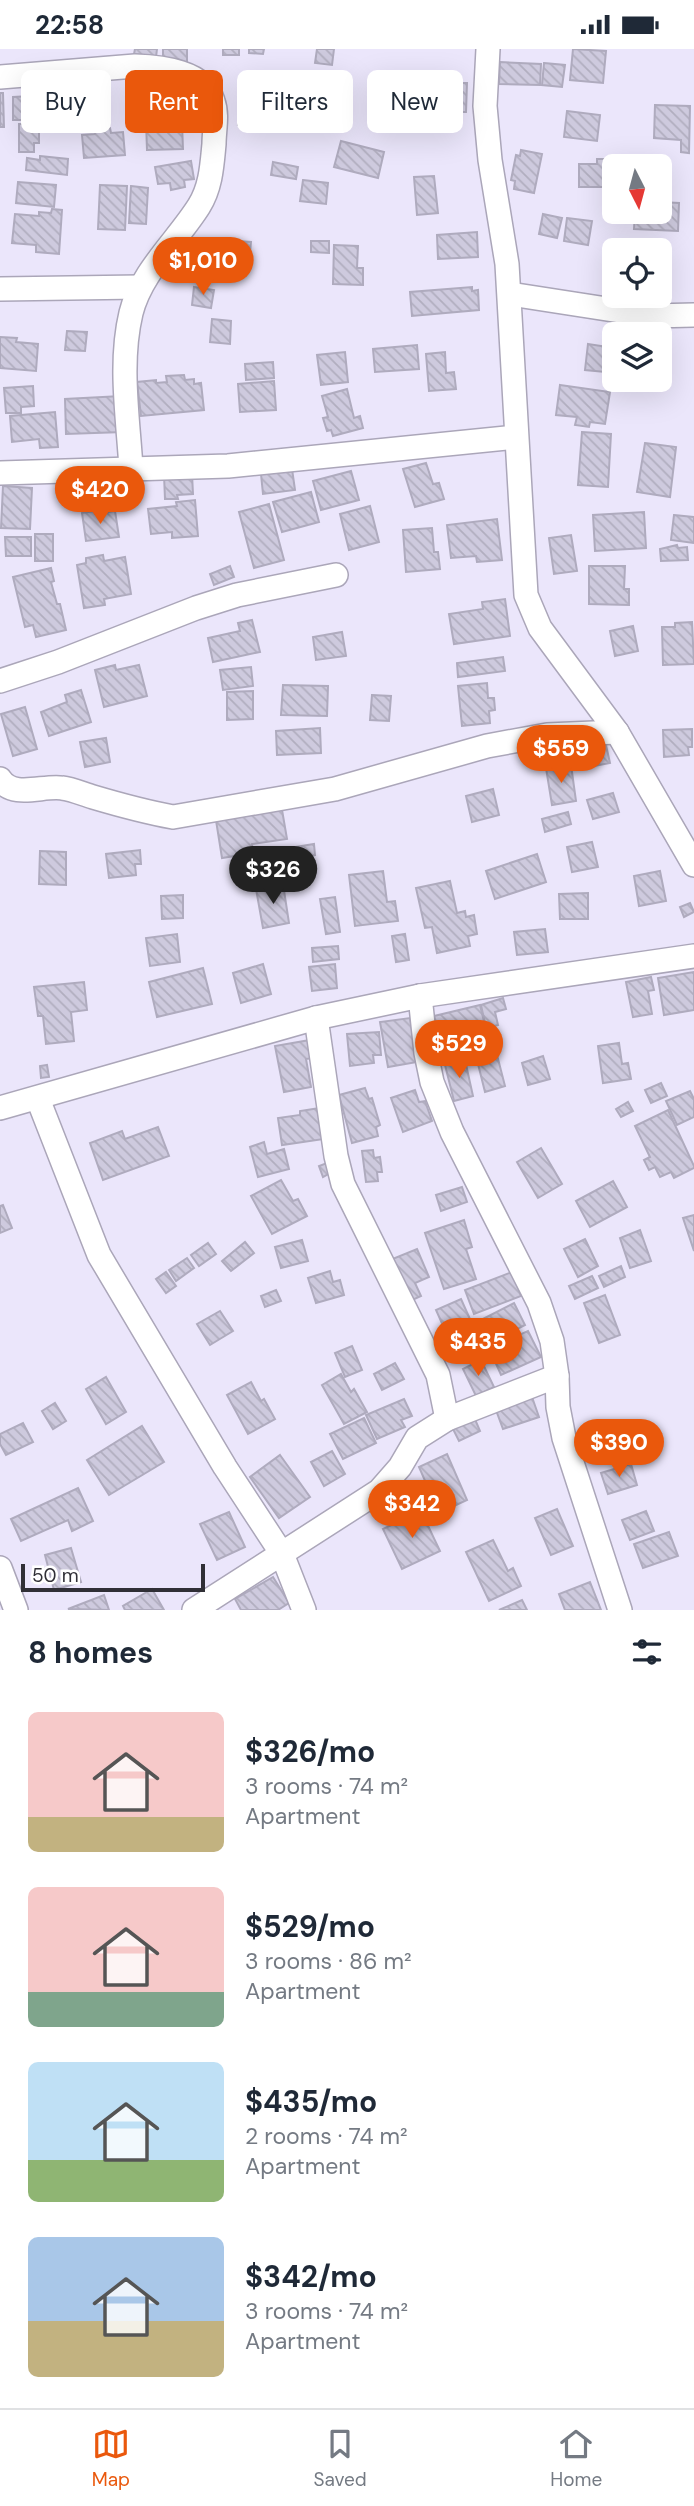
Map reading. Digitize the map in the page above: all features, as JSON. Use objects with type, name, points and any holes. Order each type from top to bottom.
[{"type":"street","points":[[488,49],[485,106],[490,160],[510,294],[526,595],[540,628],[617,732],[694,865]]},
{"type":"street","points":[[0,77],[135,66],[153,67],[196,80],[213,99],[215,113],[212,171],[201,204],[140,287],[130,314],[125,361],[131,468]]},
{"type":"street","points":[[0,289],[140,287]]},
{"type":"street","points":[[510,294],[652,316],[694,315]]},
{"type":"street","points":[[0,473],[228,466],[516,437]]},
{"type":"street","points":[[0,681],[237,595],[336,575]]},
{"type":"street","points":[[0,779],[3,784],[15,789],[61,787],[148,813],[173,817],[335,789],[487,746],[547,735],[617,732]]},
{"type":"street","points":[[0,1108],[316,1018],[420,996],[694,956]]},
{"type":"street","points":[[420,996],[432,1082],[452,1132],[539,1303],[552,1341],[558,1407],[564,1438],[620,1610]]},
{"type":"street","points":[[316,1018],[336,1156],[343,1184],[438,1375],[447,1419]]},
{"type":"street","points":[[38,1099],[99,1255],[225,1467],[282,1554],[304,1610]]},
{"type":"street","points":[[194,1610],[379,1491],[400,1467],[417,1438],[447,1419],[557,1375]]},
{"type":"street","points":[[0,1568],[16,1610]]},
{"type":"building","points":[[135,49],[157,49],[156,57],[134,54]]},
{"type":"building","points":[[163,49],[187,49],[187,62],[163,62]]},
{"type":"building","points":[[223,49],[239,49],[239,55],[223,55]]},
{"type":"building","points":[[249,49],[264,49],[263,54],[249,53]]},
{"type":"building","points":[[317,49],[334,49],[332,65],[315,63]]},
{"type":"building","points":[[573,49],[606,51],[603,83],[570,80]]},
{"type":"building","points":[[500,62],[541,64],[540,85],[499,84]]},
{"type":"building","points":[[544,63],[565,65],[562,87],[542,85]]},
{"type":"building","points":[[463,83],[467,83],[466,112],[463,112]]},
{"type":"building","points":[[0,93],[3,93],[4,127],[0,127]]},
{"type":"building","points":[[13,97],[21,97],[21,120],[13,120]]},
{"type":"building","points":[[655,105],[690,106],[689,153],[681,152],[681,140],[654,138]]},
{"type":"building","points":[[567,111],[600,115],[597,141],[564,137]]},
{"type":"building","points":[[21,124],[21,133],[39,133],[39,143],[34,143],[34,152],[19,152]]},
{"type":"building","points":[[123,132],[125,155],[84,158],[82,135]]},
{"type":"building","points":[[146,133],[182,133],[183,149],[147,150]]},
{"type":"building","points":[[341,141],[384,152],[378,178],[334,167]]},
{"type":"building","points":[[521,150],[542,154],[534,193],[514,189],[515,181],[511,180],[516,155],[520,156]]},
{"type":"building","points":[[40,156],[68,159],[67,175],[26,170],[27,158],[40,160]]},
{"type":"building","points":[[597,159],[602,159],[602,187],[579,187],[579,164],[597,164]]},
{"type":"building","points":[[191,161],[194,179],[184,180],[185,187],[171,190],[170,183],[158,184],[155,167]]},
{"type":"building","points":[[273,162],[298,167],[296,179],[271,175]]},
{"type":"building","points":[[434,176],[438,213],[417,215],[414,177]]},
{"type":"building","points":[[303,180],[328,183],[326,204],[300,201]]},
{"type":"building","points":[[18,182],[56,185],[54,207],[16,203]]},
{"type":"building","points":[[100,185],[127,186],[125,230],[98,229]]},
{"type":"building","points":[[131,186],[148,188],[146,224],[129,223]]},
{"type":"building","points":[[672,203],[679,203],[678,231],[634,229],[634,224],[672,224]]},
{"type":"building","points":[[52,209],[62,210],[59,254],[36,252],[36,245],[12,243],[15,214],[39,216],[39,212],[51,213]]},
{"type":"building","points":[[543,214],[562,218],[557,238],[539,234]]},
{"type":"building","points":[[567,218],[592,221],[588,245],[564,241]]},
{"type":"building","points":[[477,232],[478,257],[438,259],[437,235]]},
{"type":"building","points":[[221,240],[251,242],[249,263],[219,260]]},
{"type":"building","points":[[311,241],[329,241],[329,253],[311,252]]},
{"type":"building","points":[[334,245],[358,246],[357,268],[363,268],[363,285],[333,284]]},
{"type":"building","points":[[194,287],[214,290],[211,308],[192,305]]},
{"type":"building","points":[[472,287],[472,291],[478,290],[479,310],[412,316],[410,292]]},
{"type":"building","points":[[212,319],[231,321],[230,344],[210,342]]},
{"type":"building","points":[[67,331],[87,332],[85,351],[65,350]]},
{"type":"building","points":[[0,337],[38,344],[36,371],[0,368]]},
{"type":"building","points":[[588,344],[602,346],[602,372],[585,370]]},
{"type":"building","points":[[417,345],[419,369],[375,372],[373,349]]},
{"type":"building","points":[[345,352],[348,382],[321,385],[317,355]]},
{"type":"building","points":[[445,352],[446,373],[454,372],[456,389],[429,391],[426,354]]},
{"type":"building","points":[[273,362],[274,378],[246,380],[245,364]]},
{"type":"building","points":[[184,375],[185,380],[194,379],[194,384],[201,383],[204,410],[141,416],[137,382],[167,382],[166,376]]},
{"type":"building","points":[[274,381],[276,410],[240,412],[238,384]]},
{"type":"building","points":[[560,385],[610,392],[605,424],[590,422],[589,427],[575,425],[577,417],[556,415]]},
{"type":"building","points":[[33,386],[34,406],[21,407],[21,413],[6,413],[4,388]]},
{"type":"building","points":[[347,389],[354,418],[360,416],[363,428],[333,436],[331,430],[327,431],[323,418],[328,417],[322,396]]},
{"type":"building","points":[[121,396],[123,432],[66,434],[65,399]]},
{"type":"building","points":[[55,412],[58,447],[40,448],[39,439],[12,442],[10,416]]},
{"type":"building","points":[[582,432],[611,434],[608,487],[578,485]]},
{"type":"building","points":[[645,443],[676,447],[670,497],[637,492]]},
{"type":"building","points":[[426,463],[433,484],[439,483],[444,499],[415,507],[403,469]]},
{"type":"building","points":[[292,469],[295,490],[263,494],[261,474]]},
{"type":"building","points":[[351,471],[359,500],[321,510],[313,481]]},
{"type":"building","points":[[192,474],[193,494],[177,495],[178,499],[165,499],[164,475]]},
{"type":"building","points":[[3,486],[32,488],[30,529],[1,528]]},
{"type":"building","points":[[311,492],[319,522],[282,532],[273,502]]},
{"type":"building","points":[[195,500],[198,536],[172,538],[172,532],[151,534],[148,509],[177,506],[176,502]]},
{"type":"building","points":[[269,504],[284,560],[254,568],[239,512]]},
{"type":"building","points":[[370,506],[379,542],[349,550],[340,514]]},
{"type":"building","points":[[94,511],[95,514],[115,511],[119,537],[86,541],[82,513]]},
{"type":"building","points":[[644,512],[646,548],[595,551],[593,515]]},
{"type":"building","points":[[674,515],[694,517],[694,543],[671,540]]},
{"type":"building","points":[[497,519],[502,560],[477,562],[476,556],[451,558],[447,525]]},
{"type":"building","points":[[432,528],[434,552],[438,552],[440,569],[406,572],[403,530]]},
{"type":"building","points":[[35,534],[53,534],[53,561],[35,561]]},
{"type":"building","points":[[571,535],[577,571],[554,574],[549,538]]},
{"type":"building","points":[[5,537],[31,537],[31,556],[6,556]]},
{"type":"building","points":[[677,545],[678,548],[687,547],[688,560],[661,561],[660,549]]},
{"type":"building","points":[[103,555],[104,561],[125,557],[131,594],[104,599],[105,605],[84,608],[77,565],[86,563],[86,558]]},
{"type":"building","points":[[230,566],[234,577],[214,585],[210,574]]},
{"type":"building","points":[[589,566],[625,566],[624,589],[629,589],[629,605],[589,604]]},
{"type":"building","points":[[51,568],[54,581],[51,582],[66,630],[36,637],[33,625],[25,627],[13,577]]},
{"type":"building","points":[[505,599],[510,636],[454,644],[449,614],[483,609],[482,602]]},
{"type":"building","points":[[252,620],[260,652],[213,662],[208,638],[240,631],[238,623]]},
{"type":"building","points":[[692,622],[694,664],[663,665],[662,627],[675,627],[675,623]]},
{"type":"building","points":[[633,626],[638,651],[615,656],[610,631]]},
{"type":"building","points":[[342,632],[346,656],[316,660],[313,637]]},
{"type":"building","points":[[503,657],[505,671],[458,677],[457,663]]},
{"type":"building","points":[[115,665],[116,670],[139,665],[147,696],[104,707],[95,670]]},
{"type":"building","points":[[251,667],[253,686],[223,690],[220,670]]},
{"type":"building","points":[[487,683],[488,698],[494,698],[495,710],[489,711],[490,723],[462,726],[458,686]]},
{"type":"building","points":[[283,685],[328,686],[327,716],[281,715]]},
{"type":"building","points":[[81,690],[91,722],[49,736],[41,712],[67,702],[65,695]]},
{"type":"building","points":[[253,691],[253,719],[227,720],[227,692]]},
{"type":"building","points":[[372,695],[391,696],[389,721],[370,720]]},
{"type":"building","points":[[25,707],[37,749],[13,756],[1,714]]},
{"type":"building","points":[[320,728],[321,753],[277,755],[276,731]]},
{"type":"building","points":[[692,729],[689,755],[664,757],[663,730]]},
{"type":"building","points":[[106,738],[110,762],[85,767],[80,742]]},
{"type":"building","points":[[606,745],[610,763],[578,769],[574,751]]},
{"type":"building","points":[[571,765],[576,801],[552,805],[546,768]]},
{"type":"building","points":[[493,789],[499,815],[472,822],[466,796]]},
{"type":"building","points":[[613,793],[619,812],[593,819],[587,800]]},
{"type":"building","points":[[281,804],[287,839],[252,844],[253,853],[222,858],[215,814]]},
{"type":"building","points":[[568,812],[571,824],[545,832],[542,819]]},
{"type":"building","points":[[592,842],[598,867],[572,872],[567,847]]},
{"type":"building","points":[[314,844],[315,855],[290,858],[289,848]]},
{"type":"building","points":[[285,849],[287,860],[258,865],[256,854]]},
{"type":"building","points":[[140,850],[141,864],[135,864],[136,875],[109,878],[106,854]]},
{"type":"building","points":[[40,851],[66,852],[66,885],[39,884]]},
{"type":"building","points":[[537,854],[546,882],[495,899],[486,871]]},
{"type":"building","points":[[383,871],[387,902],[395,901],[398,921],[355,926],[349,875]]},
{"type":"building","points":[[660,871],[666,901],[639,906],[634,876]]},
{"type":"building","points":[[450,881],[457,913],[465,911],[466,917],[474,915],[477,934],[468,936],[470,946],[437,953],[432,927],[425,928],[416,888]]},
{"type":"building","points":[[283,884],[289,923],[263,928],[256,889]]},
{"type":"building","points":[[588,893],[588,919],[560,919],[559,894]]},
{"type":"building","points":[[183,895],[183,918],[162,919],[161,896]]},
{"type":"building","points":[[335,897],[340,932],[326,934],[320,899]]},
{"type":"building","points":[[690,903],[694,912],[684,917],[680,907]]},
{"type":"building","points":[[545,929],[548,952],[517,955],[514,932]]},
{"type":"building","points":[[177,934],[180,962],[150,966],[146,938]]},
{"type":"building","points":[[405,934],[409,960],[396,962],[392,936]]},
{"type":"building","points":[[338,946],[339,959],[313,962],[312,948]]},
{"type":"building","points":[[263,964],[271,994],[241,1003],[233,973]]},
{"type":"building","points":[[335,964],[337,988],[312,991],[309,967]]},
{"type":"building","points":[[203,968],[212,1004],[157,1017],[149,982]]},
{"type":"building","points":[[694,972],[694,1010],[664,1015],[658,978]]},
{"type":"building","points":[[651,977],[654,990],[648,991],[652,1014],[633,1017],[626,982]]},
{"type":"building","points":[[84,982],[87,1010],[71,1012],[74,1041],[46,1044],[43,1016],[38,1016],[34,987]]},
{"type":"building","points":[[503,998],[506,1009],[495,1012],[498,1025],[486,1028],[481,1005]]},
{"type":"building","points":[[480,1005],[488,1038],[443,1050],[434,1016]]},
{"type":"building","points":[[410,1018],[417,1062],[388,1067],[380,1022]]},
{"type":"building","points":[[379,1032],[381,1055],[373,1055],[374,1063],[350,1066],[347,1034]]},
{"type":"building","points":[[310,1040],[313,1058],[306,1059],[311,1087],[284,1092],[275,1046]]},
{"type":"building","points":[[619,1043],[622,1064],[628,1063],[631,1079],[603,1083],[598,1046]]},
{"type":"building","points":[[496,1051],[505,1086],[485,1092],[476,1056]]},
{"type":"building","points":[[543,1056],[550,1079],[528,1085],[522,1063]]},
{"type":"building","points":[[465,1060],[473,1096],[454,1101],[445,1065]]},
{"type":"building","points":[[47,1065],[49,1077],[41,1078],[40,1066]]},
{"type":"building","points":[[661,1083],[667,1096],[651,1103],[645,1090]]},
{"type":"building","points":[[365,1088],[369,1099],[372,1098],[380,1125],[376,1127],[378,1136],[352,1143],[339,1095]]},
{"type":"building","points":[[415,1090],[419,1102],[425,1101],[432,1121],[403,1132],[391,1098]]},
{"type":"building","points":[[690,1091],[694,1099],[694,1117],[677,1125],[666,1101]]},
{"type":"building","points":[[628,1102],[633,1111],[621,1117],[616,1109]]},
{"type":"building","points":[[320,1108],[324,1139],[282,1145],[278,1118],[300,1115],[300,1111]]},
{"type":"building","points":[[668,1110],[694,1166],[674,1178],[671,1172],[660,1177],[655,1167],[649,1170],[644,1160],[650,1157],[635,1126]]},
{"type":"building","points":[[158,1127],[169,1156],[103,1180],[90,1143],[122,1131],[125,1139]]},
{"type":"building","points":[[264,1142],[267,1154],[284,1149],[289,1169],[258,1177],[250,1147]]},
{"type":"building","points":[[541,1148],[562,1184],[538,1198],[517,1162]]},
{"type":"building","points":[[373,1150],[374,1158],[380,1157],[382,1172],[377,1172],[378,1181],[366,1182],[362,1151]]},
{"type":"building","points":[[327,1163],[330,1173],[323,1177],[319,1166]]},
{"type":"building","points":[[281,1180],[293,1201],[298,1199],[307,1216],[272,1234],[251,1196]]},
{"type":"building","points":[[613,1181],[627,1207],[590,1227],[576,1201]]},
{"type":"building","points":[[462,1187],[467,1202],[441,1211],[436,1195]]},
{"type":"building","points":[[3,1205],[12,1228],[0,1233],[0,1206]]},
{"type":"building","points":[[694,1215],[694,1251],[683,1218]]},
{"type":"building","points":[[464,1220],[472,1247],[466,1249],[476,1279],[444,1289],[425,1233]]},
{"type":"building","points":[[640,1230],[651,1261],[630,1268],[620,1238]]},
{"type":"building","points":[[585,1239],[598,1266],[578,1277],[564,1249]]},
{"type":"building","points":[[302,1240],[308,1261],[281,1268],[275,1247]]},
{"type":"building","points":[[245,1242],[254,1253],[231,1271],[222,1261]]},
{"type":"building","points":[[208,1243],[216,1254],[199,1266],[191,1255]]},
{"type":"building","points":[[417,1249],[429,1277],[415,1283],[421,1296],[408,1302],[390,1260]]},
{"type":"building","points":[[187,1258],[194,1268],[176,1281],[169,1270]]},
{"type":"building","points":[[621,1266],[625,1277],[604,1287],[599,1276]]},
{"type":"building","points":[[330,1271],[333,1282],[340,1280],[344,1295],[316,1303],[308,1278]]},
{"type":"building","points":[[166,1272],[176,1286],[166,1293],[156,1279]]},
{"type":"building","points":[[512,1272],[521,1296],[474,1314],[465,1290]]},
{"type":"building","points":[[592,1276],[598,1288],[575,1299],[569,1286]]},
{"type":"building","points":[[276,1290],[281,1301],[265,1307],[261,1296]]},
{"type":"building","points":[[605,1295],[620,1335],[599,1343],[584,1303]]},
{"type":"building","points":[[461,1299],[478,1337],[453,1348],[436,1310]]},
{"type":"building","points":[[514,1303],[525,1325],[486,1345],[475,1323]]},
{"type":"building","points":[[220,1311],[233,1331],[210,1345],[197,1324]]},
{"type":"building","points":[[528,1331],[541,1357],[501,1375],[489,1348]]},
{"type":"building","points":[[352,1346],[362,1370],[345,1377],[335,1353]]},
{"type":"building","points":[[481,1360],[494,1387],[476,1396],[463,1369]]},
{"type":"building","points":[[395,1363],[404,1379],[382,1390],[374,1374]]},
{"type":"building","points":[[341,1374],[351,1392],[354,1389],[367,1412],[344,1424],[322,1385]]},
{"type":"building","points":[[106,1377],[126,1412],[106,1424],[86,1389]]},
{"type":"building","points":[[251,1382],[275,1419],[248,1434],[227,1395]]},
{"type":"building","points":[[532,1397],[539,1417],[503,1429],[496,1410]]},
{"type":"building","points":[[404,1399],[412,1416],[401,1420],[405,1427],[377,1439],[366,1415]]},
{"type":"building","points":[[55,1403],[66,1421],[53,1429],[42,1411]]},
{"type":"building","points":[[474,1417],[480,1431],[459,1441],[452,1427]]},
{"type":"building","points":[[364,1418],[376,1443],[343,1459],[330,1434]]},
{"type":"building","points":[[23,1423],[33,1442],[6,1455],[0,1444],[0,1434]]},
{"type":"building","points":[[142,1426],[164,1462],[109,1495],[87,1460]]},
{"type":"building","points":[[332,1451],[345,1474],[324,1486],[311,1462]]},
{"type":"building","points":[[447,1454],[467,1500],[439,1513],[419,1467]]},
{"type":"building","points":[[280,1455],[310,1497],[279,1518],[250,1477]]},
{"type":"building","points":[[631,1464],[637,1485],[608,1494],[601,1473]]},
{"type":"building","points":[[78,1488],[93,1521],[72,1531],[68,1520],[21,1541],[11,1519]]},
{"type":"building","points":[[557,1509],[573,1546],[551,1555],[535,1518]]},
{"type":"building","points":[[421,1511],[440,1551],[402,1569],[383,1529]]},
{"type":"building","points":[[646,1511],[654,1531],[630,1540],[622,1520]]},
{"type":"building","points":[[229,1512],[245,1547],[217,1560],[200,1524]]},
{"type":"building","points":[[669,1532],[678,1556],[643,1568],[634,1544]]},
{"type":"building","points":[[493,1540],[508,1571],[513,1568],[521,1586],[489,1601],[466,1552]]},
{"type":"building","points":[[71,1548],[81,1582],[54,1590],[45,1555]]},
{"type":"building","points":[[273,1577],[289,1603],[278,1610],[241,1610],[235,1599]]},
{"type":"building","points":[[590,1582],[601,1610],[565,1610],[559,1594]]},
{"type":"building","points":[[152,1589],[164,1610],[125,1610],[123,1606]]},
{"type":"building","points":[[104,1595],[109,1610],[68,1609]]},
{"type":"building","points":[[522,1600],[527,1610],[499,1610]]}]
